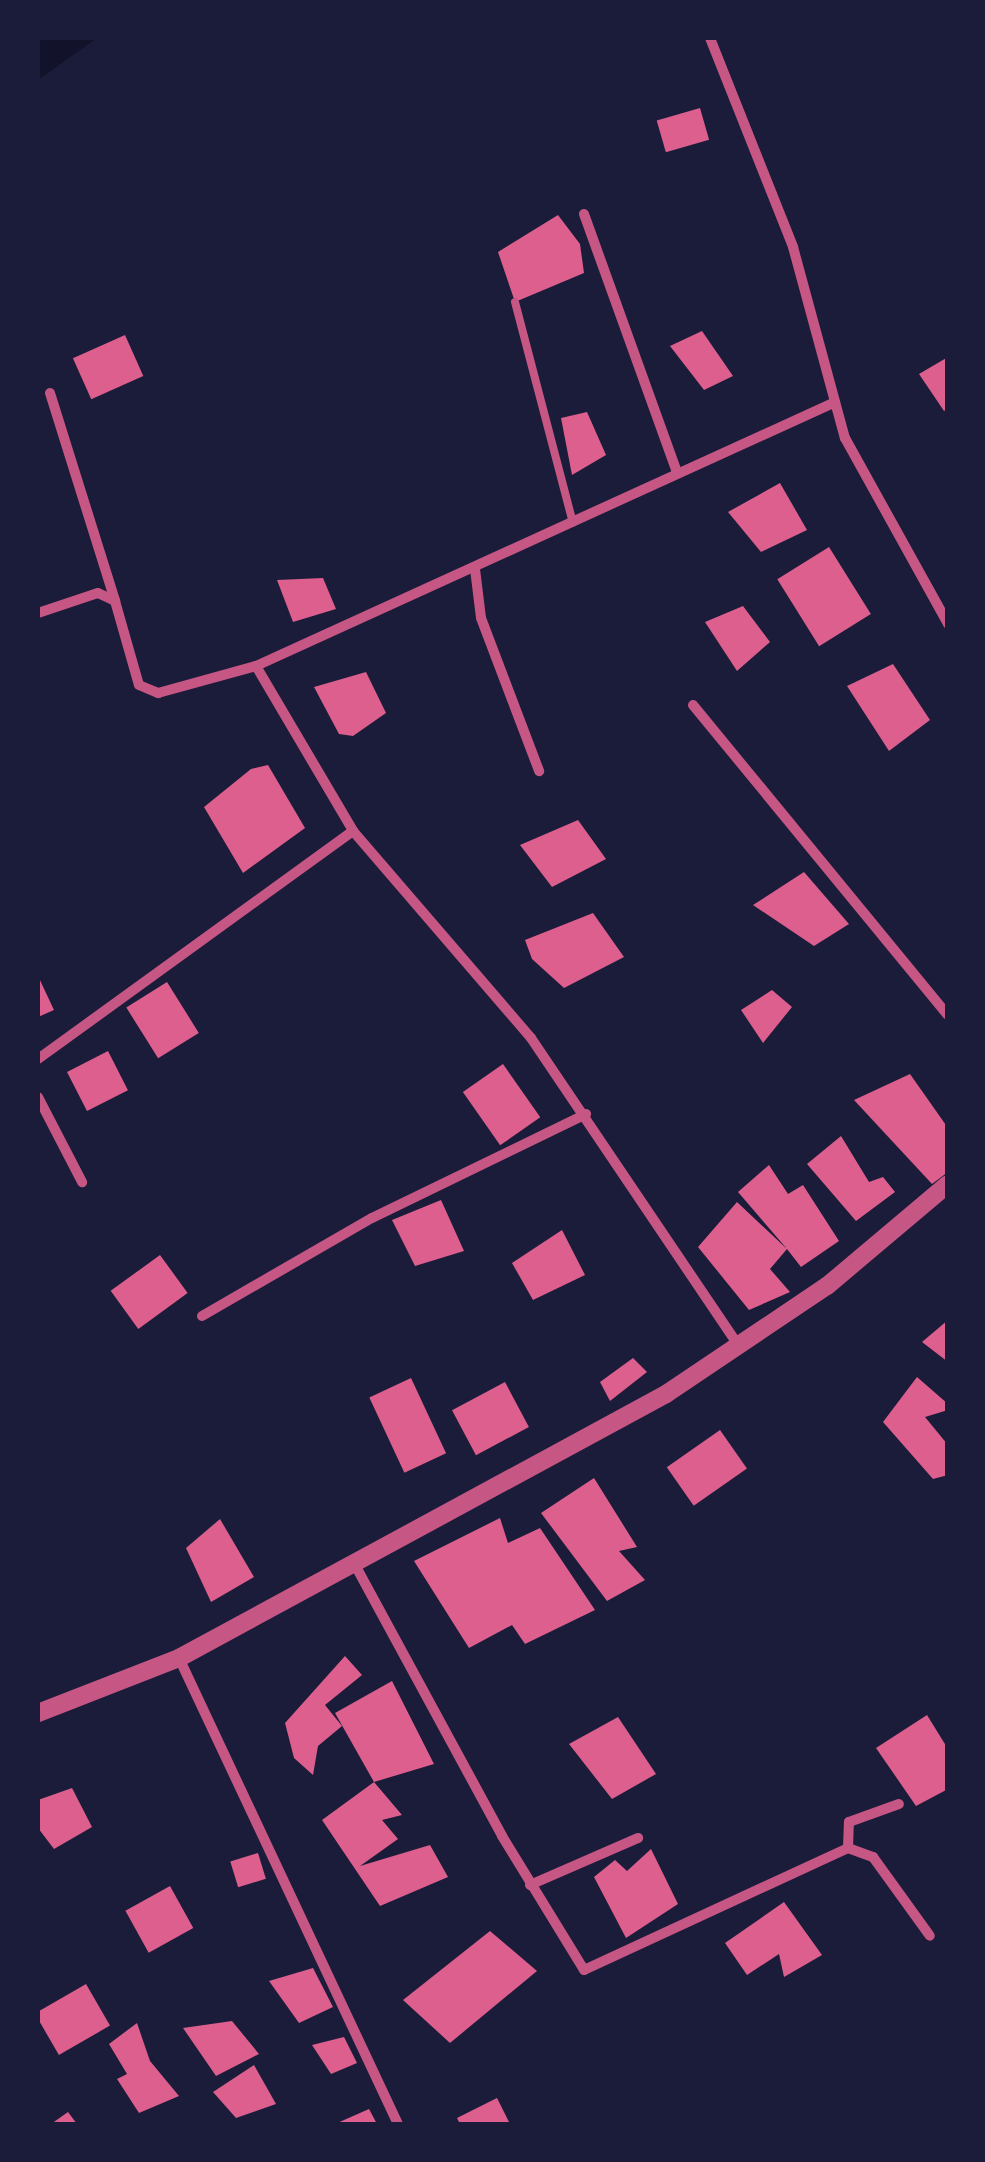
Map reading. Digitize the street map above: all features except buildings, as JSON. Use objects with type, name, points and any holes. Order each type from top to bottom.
[{"type":"street","points":[[710,38],[793,247],[833,403],[846,438],[948,624]]},
{"type":"street","points":[[584,214],[677,472]]},
{"type":"street","points":[[50,393],[140,685],[158,693],[256,666],[833,403]]},
{"type":"street","points":[[475,568],[481,618],[540,771]]},
{"type":"street","points":[[38,613],[98,593],[115,600]]},
{"type":"street","points":[[256,666],[353,831],[531,1038],[740,1347]]},
{"type":"street","points":[[693,705],[948,1016]]},
{"type":"street","points":[[38,1059],[353,831]]},
{"type":"street","points":[[38,1097],[82,1182]]},
{"type":"street","points":[[202,1316],[372,1218],[586,1114]]},
{"type":"street","points":[[38,1714],[179,1658],[666,1394],[827,1286],[948,1184]]},
{"type":"street","points":[[354,1563],[576,1964],[593,1970],[848,1848],[873,1856],[930,1936]]},
{"type":"street","points":[[179,1658],[398,2124]]},
{"type":"street","points":[[848,1848],[849,1822],[899,1804]]},
{"type":"street","points":[[530,1885],[638,1838]]},
{"type":"lane","points":[[515,302],[574,522]]},
{"type":"shaded area","points":[[38,38],[97,38],[38,80]]}]
